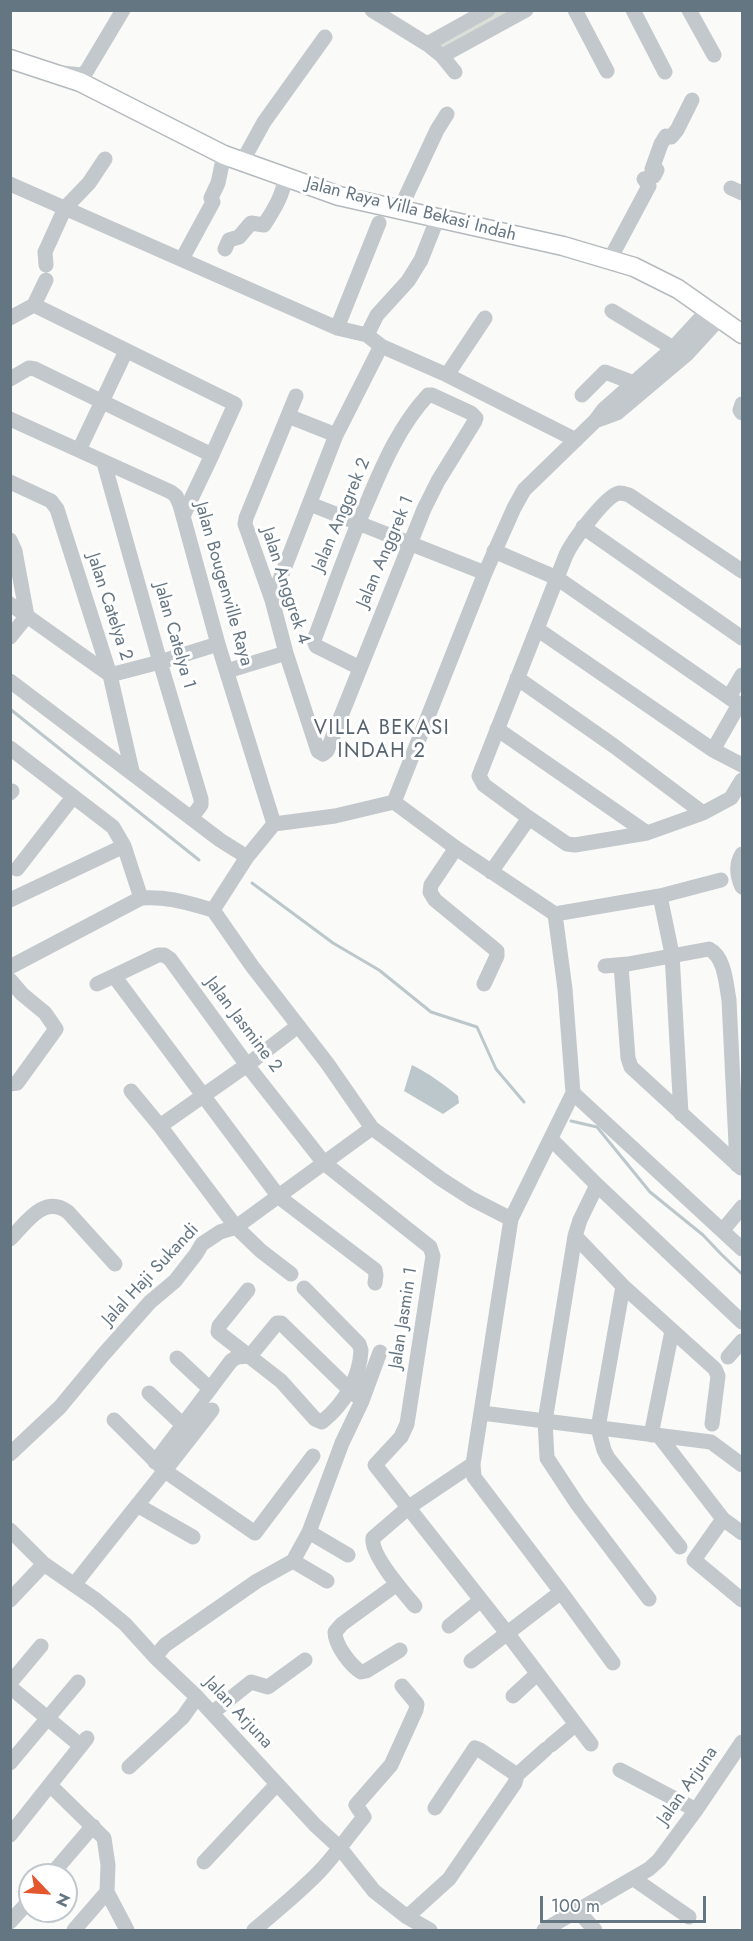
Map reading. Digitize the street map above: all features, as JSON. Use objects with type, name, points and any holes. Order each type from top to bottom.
[{"type":"main road","name":"Jalan Raya Villa Bekasi Indah","points":[[10,58],[80,82],[233,158],[339,196],[563,246],[634,267],[658,278],[742,334]]},
{"type":"street","points":[[35,66],[70,75],[81,75],[91,66],[123,10]]},
{"type":"street","points":[[372,10],[428,44],[455,72]]},
{"type":"street","points":[[428,44],[488,10]]},
{"type":"street","points":[[442,56],[526,10]]},
{"type":"street","points":[[575,10],[608,71]]},
{"type":"street","points":[[689,10],[714,55]]},
{"type":"street","points":[[637,12],[665,72]]},
{"type":"street","points":[[182,259],[213,202],[211,198],[218,183],[233,158],[264,122],[325,37]]},
{"type":"street","points":[[610,259],[649,186],[644,179],[654,176],[657,170],[652,169],[661,144],[666,136],[671,137],[678,130],[692,100]]},
{"type":"street","points":[[400,209],[437,130],[447,114]]},
{"type":"street","points":[[10,318],[34,305],[46,273],[45,252],[64,208],[89,183],[105,159]]},
{"type":"street","points":[[225,249],[230,240],[239,237],[251,223],[264,225],[276,204],[285,177]]},
{"type":"street","points":[[10,184],[337,327],[367,335],[381,346],[447,375],[576,440]]},
{"type":"street","points":[[367,335],[377,315],[408,281],[422,260],[438,217]]},
{"type":"street","points":[[337,327],[379,223]]},
{"type":"street","points":[[34,305],[126,351],[236,400],[183,516]]},
{"type":"street","points":[[612,311],[674,348]]},
{"type":"street","points":[[394,802],[494,551],[524,490],[595,421],[603,409],[714,314]]},
{"type":"street","points":[[595,421],[617,413],[687,354],[714,314]]},
{"type":"street","points":[[447,375],[486,318]]},
{"type":"street","points":[[272,600],[336,435],[381,346]]},
{"type":"street","points":[[79,450],[126,351]]},
{"type":"street","points":[[10,379],[29,368],[35,369],[212,455]]},
{"type":"street","points":[[582,395],[605,372],[634,383]]},
{"type":"street","name":"Jalan Anggrek 2","points":[[360,668],[316,646],[314,642],[358,523],[379,474],[411,417],[429,395]]},
{"type":"street","name":"Jalan Anggrek 1","points":[[322,754],[327,751],[410,544],[438,481],[476,420],[471,413],[429,395]]},
{"type":"street","name":"Jalan Anggrek 4","points":[[296,396],[245,521],[272,600],[286,653],[318,751],[322,754]]},
{"type":"street","points":[[742,404],[740,410],[742,413]]},
{"type":"street","points":[[288,416],[336,435]]},
{"type":"street","name":"Jalan Bougenville Raya","points":[[10,419],[171,492],[179,502],[218,644],[274,824]]},
{"type":"street","name":"Jalan Catelya 1","points":[[104,463],[201,799],[201,805],[192,817]]},
{"type":"street","name":"Jalan Catelya 2","points":[[10,482],[51,501],[55,506],[110,675],[132,771]]},
{"type":"street","points":[[742,571],[625,494],[613,496],[583,527],[569,547],[480,772],[480,780],[484,785],[571,845],[647,833],[703,813],[731,798],[742,780]]},
{"type":"street","points":[[310,504],[485,573]]},
{"type":"street","points":[[583,527],[742,638]]},
{"type":"street","points":[[10,540],[15,551],[27,616],[10,637]]},
{"type":"street","points":[[494,551],[557,578],[737,703],[737,708],[713,750]]},
{"type":"street","points":[[10,604],[110,675],[218,644]]},
{"type":"street","points":[[537,629],[713,750],[742,765]]},
{"type":"street","points":[[227,671],[286,653]]},
{"type":"street","points":[[729,696],[742,675]]},
{"type":"street","points":[[517,678],[614,746],[703,813]]},
{"type":"street","points":[[10,681],[132,771],[220,840],[247,857]]},
{"type":"street","points":[[497,729],[647,833]]},
{"type":"street","points":[[10,748],[110,824],[124,846],[141,898]]},
{"type":"street","points":[[30,891],[14,866],[74,797]]},
{"type":"street","points":[[213,910],[247,857],[274,824],[335,816],[394,802],[456,848],[555,914],[660,897],[721,880]]},
{"type":"street","points":[[491,872],[529,818]]},
{"type":"street","points":[[10,900],[124,846]]},
{"type":"street","points":[[456,848],[431,885],[430,892],[435,900],[497,951],[497,956],[484,984]]},
{"type":"street","points":[[742,854],[738,864],[742,887]]},
{"type":"street","points":[[10,968],[141,898],[160,897],[213,910],[372,1128],[441,1179],[472,1199],[511,1219]]},
{"type":"street","points":[[660,897],[672,954],[681,1114]]},
{"type":"street","points":[[555,914],[565,988],[573,1093],[552,1140],[511,1219],[474,1464],[475,1481],[613,1663]]},
{"type":"street","points":[[605,966],[709,949],[718,956],[729,1000],[740,1167]]},
{"type":"street","name":"Jalan Jasmine 2","points":[[98,984],[158,955],[167,957],[324,1163]]},
{"type":"street","points":[[621,965],[630,1063],[635,1072],[740,1167]]},
{"type":"street","points":[[114,976],[279,1197],[375,1270],[375,1283]]},
{"type":"street","points":[[10,980],[16,999],[45,1014],[55,1026],[55,1030],[16,1083],[10,1084]]},
{"type":"street","points":[[160,1126],[248,1065],[298,1026]]},
{"type":"street","points":[[131,1092],[160,1126],[236,1227],[261,1251],[291,1274]]},
{"type":"street","points":[[573,1093],[742,1248]]},
{"type":"street","name":"Jalal Haji Sukandi","points":[[10,1454],[60,1407],[150,1302],[175,1281],[202,1244],[220,1232],[236,1227],[372,1128]]},
{"type":"street","points":[[552,1140],[742,1322]]},
{"type":"street","name":"Jalan Jasmin 1","points":[[324,1163],[430,1247],[433,1253],[407,1424],[401,1437],[375,1465],[409,1507]]},
{"type":"street","points":[[597,1185],[575,1236],[545,1421],[547,1458],[578,1506],[649,1599]]},
{"type":"street","points":[[10,1239],[38,1210],[59,1206],[68,1212],[115,1264]]},
{"type":"street","points":[[723,1230],[742,1207]]},
{"type":"street","points":[[575,1236],[623,1286],[717,1372],[712,1424]]},
{"type":"street","points":[[623,1286],[598,1428],[608,1458],[680,1547]]},
{"type":"street","points":[[154,1657],[165,1645],[258,1581],[294,1561],[309,1532],[342,1443],[356,1396],[362,1353],[361,1347],[304,1288]]},
{"type":"street","points":[[248,1290],[218,1329],[219,1333],[281,1381],[315,1419],[322,1422],[356,1396],[380,1352]]},
{"type":"street","points":[[74,1585],[136,1504],[183,1425],[210,1389],[231,1362],[237,1358],[250,1356],[276,1323],[280,1322],[356,1396]]},
{"type":"street","points":[[672,1331],[655,1435],[723,1519],[742,1533]]},
{"type":"street","points":[[728,1357],[742,1341]]},
{"type":"street","points":[[177,1358],[210,1389]]},
{"type":"street","points":[[149,1393],[183,1425]]},
{"type":"street","points":[[160,1467],[212,1410]]},
{"type":"street","points":[[482,1413],[711,1442],[742,1465]]},
{"type":"street","points":[[114,1420],[160,1467],[255,1533],[313,1456]]},
{"type":"street","points":[[415,1606],[397,1584],[374,1549],[372,1542],[375,1535],[409,1507],[474,1464]]},
{"type":"street","points":[[136,1504],[193,1537]]},
{"type":"street","points":[[409,1507],[431,1539],[507,1633],[591,1744]]},
{"type":"street","points":[[723,1519],[694,1560],[742,1600]]},
{"type":"street","name":"Jalan Arjuna","points":[[10,1530],[44,1564],[96,1600],[125,1624],[154,1657],[197,1696],[277,1784],[340,1848],[374,1891],[407,1917],[430,1930]]},
{"type":"street","points":[[309,1532],[348,1554]]},
{"type":"street","points":[[294,1561],[327,1581]]},
{"type":"street","points":[[10,1600],[44,1564]]},
{"type":"street","points":[[397,1584],[342,1624],[335,1632],[335,1638],[353,1665],[361,1672],[400,1650]]},
{"type":"street","points":[[471,1661],[561,1592]]},
{"type":"street","points":[[449,1626],[481,1600]]},
{"type":"street","points":[[10,1835],[84,1742],[48,1719],[10,1685],[41,1646]]},
{"type":"street","points":[[212,1713],[252,1682],[268,1687],[305,1660]]},
{"type":"street","points":[[513,1696],[537,1674]]},
{"type":"street","points":[[10,1763],[78,1682]]},
{"type":"street","points":[[254,1930],[298,1892],[340,1848],[364,1817],[356,1805],[391,1765],[416,1710],[417,1704],[402,1686]]},
{"type":"street","points":[[129,1767],[183,1717],[197,1696]]},
{"type":"street","points":[[407,1917],[449,1879],[515,1783],[517,1775],[575,1725]]},
{"type":"street","name":"Jalan Arjuna","points":[[544,1930],[650,1869],[696,1810],[742,1742]]},
{"type":"street","points":[[435,1808],[475,1748],[517,1775]]},
{"type":"street","points":[[621,1770],[696,1810]]},
{"type":"street","points":[[204,1862],[277,1784]]},
{"type":"street","points":[[50,1785],[104,1838],[107,1892],[127,1930]]},
{"type":"street","points":[[61,1863],[93,1826]]},
{"type":"street","points":[[634,1879],[689,1917]]},
{"type":"street","points":[[74,1930],[107,1892]]},
{"type":"street","points":[[577,1910],[595,1930]]},
{"type":"shaded area","points":[[488,11],[526,11],[442,56],[434,40]]},
{"type":"shaded area","points":[[412,1065],[436,1079],[458,1096],[459,1103],[443,1114],[404,1091]]},
{"type":"waterway","points":[[10,709],[199,860]]},
{"type":"waterway","points":[[252,883],[333,943],[379,970],[431,1012],[477,1027],[496,1069],[524,1102]]},
{"type":"waterway","points":[[571,1121],[597,1127],[650,1192],[703,1235],[742,1274]]},
{"type":"district","name":"VILLA BEKASI INDAH 2","points":[[382,740]]}]
